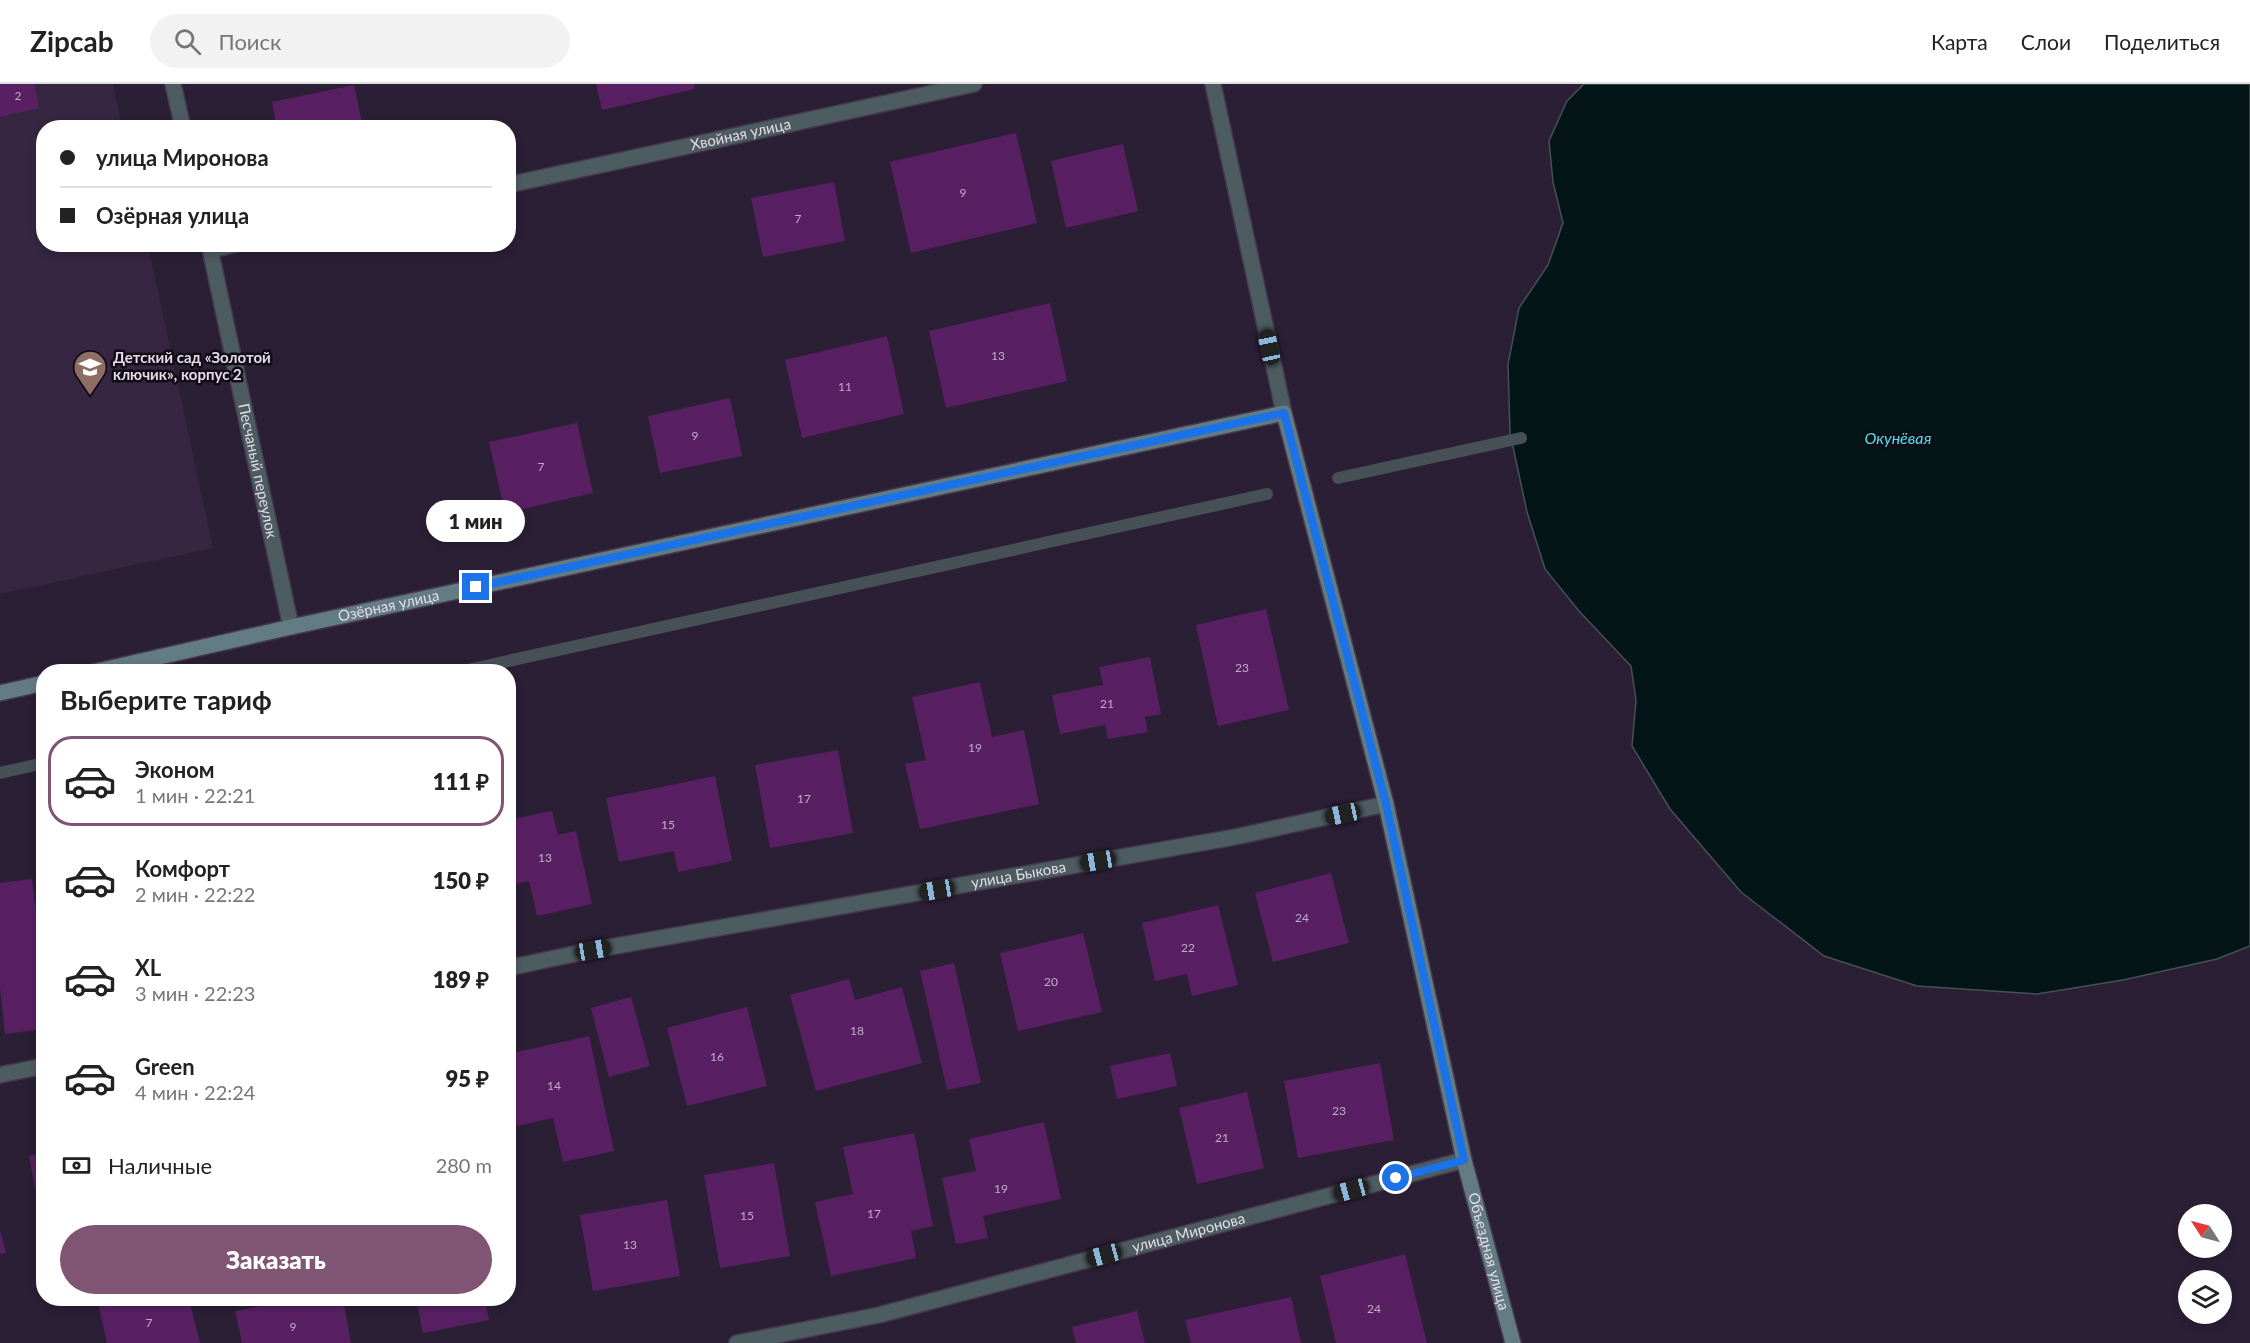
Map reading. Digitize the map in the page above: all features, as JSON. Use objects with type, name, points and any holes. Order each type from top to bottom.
[{"type":"main road","name":"Озёрная улица","points":[[128,664],[1284,413]]},
{"type":"main road","name":"Объездная улица","points":[[1284,413],[1386,804],[1464,1160],[1514,1343]]},
{"type":"main road","points":[[0,693],[36,685]]},
{"type":"street","points":[[173,84],[181,120]]},
{"type":"street","name":"Хвойная улица","points":[[516,183],[974,84]]},
{"type":"street","points":[[1213,84],[1284,413]]},
{"type":"street","name":"Песчаный переулок","points":[[211,252],[291,627]]},
{"type":"street","name":"улица Быкова","points":[[516,966],[593,950],[1235,837],[1386,804]]},
{"type":"street","points":[[0,1076],[36,1068]]},
{"type":"street","name":"улица Миронова","points":[[737,1343],[879,1315],[1464,1160]]},
{"type":"shaded area","name":"Детский сад «Золотой ключик», корпус 2","points":[[0,84],[113,84],[121,120],[36,120],[36,252],[150,252],[213,548],[0,594]]},
{"type":"water","name":"Окунёвая","points":[[1584,84],[2250,84],[2250,946],[2217,959],[2123,980],[2037,994],[1917,986],[1824,956],[1741,892],[1670,809],[1632,746],[1636,700],[1631,666],[1579,611],[1545,569],[1527,512],[1510,433],[1508,364],[1519,308],[1548,265],[1563,223],[1553,182],[1549,141],[1567,101]]},
{"type":"building","points":[[0,84],[34,84],[39,108],[0,117]]},
{"type":"building","points":[[596,84],[694,84],[695,89],[602,110]]},
{"type":"building","points":[[354,85],[361,120],[275,120],[272,102]]},
{"type":"building","points":[[1016,133],[1037,223],[911,253],[890,162]]},
{"type":"building","points":[[1123,144],[1138,211],[1066,228],[1051,161]]},
{"type":"building","points":[[834,182],[845,241],[763,257],[751,198]]},
{"type":"building","points":[[1050,303],[1067,381],[946,408],[929,331]]},
{"type":"building","points":[[887,336],[904,414],[802,438],[785,360]]},
{"type":"building","points":[[730,398],[742,456],[660,473],[648,416]]},
{"type":"building","points":[[577,423],[593,493],[505,513],[489,442]]},
{"type":"building","points":[[1266,609],[1289,710],[1218,726],[1196,625]]},
{"type":"building","points":[[1150,657],[1161,714],[1145,717],[1148,732],[1108,739],[1105,725],[1060,734],[1052,695],[1103,685],[1099,667]]},
{"type":"building","points":[[980,682],[992,737],[1024,730],[1039,804],[920,829],[905,764],[926,760],[912,697]]},
{"type":"building","points":[[838,750],[853,833],[770,848],[755,765]]},
{"type":"building","points":[[715,776],[732,861],[678,872],[674,851],[619,862],[606,798]]},
{"type":"building","points":[[552,811],[558,835],[576,831],[592,904],[537,916],[529,881],[516,884],[516,818]]},
{"type":"building","points":[[1331,873],[1349,943],[1273,962],[1255,893]]},
{"type":"building","points":[[32,879],[36,910],[36,1030],[5,1034],[0,988],[0,883]]},
{"type":"building","points":[[1218,905],[1238,985],[1192,996],[1187,974],[1155,981],[1142,923]]},
{"type":"building","points":[[1083,933],[1102,1012],[1018,1031],[1000,953]]},
{"type":"building","points":[[954,963],[981,1083],[947,1090],[920,971]]},
{"type":"building","points":[[849,979],[855,1000],[902,987],[922,1063],[816,1091],[790,995]]},
{"type":"building","points":[[631,997],[650,1066],[609,1077],[591,1008]]},
{"type":"building","points":[[747,1007],[767,1086],[687,1106],[667,1028]]},
{"type":"building","points":[[589,1036],[614,1151],[563,1162],[553,1118],[516,1126],[516,1052]]},
{"type":"building","points":[[1170,1053],[1177,1086],[1117,1099],[1110,1066]]},
{"type":"building","points":[[1380,1063],[1394,1140],[1298,1158],[1284,1081]]},
{"type":"building","points":[[1247,1092],[1264,1168],[1197,1184],[1179,1108]]},
{"type":"building","points":[[1044,1122],[1061,1199],[983,1216],[988,1238],[956,1244],[942,1178],[976,1171],[969,1139]]},
{"type":"building","points":[[914,1133],[933,1226],[911,1231],[916,1258],[831,1276],[815,1202],[853,1194],[843,1147]]},
{"type":"building","points":[[36,1155],[36,1193],[29,1156]]},
{"type":"building","points":[[774,1163],[790,1256],[720,1268],[704,1175]]},
{"type":"building","points":[[667,1200],[680,1276],[593,1291],[580,1215]]},
{"type":"building","points":[[0,1230],[6,1253],[0,1254]]},
{"type":"building","points":[[1405,1254],[1427,1343],[1336,1343],[1320,1276]]},
{"type":"building","points":[[1291,1297],[1301,1343],[1191,1343],[1185,1320]]},
{"type":"building","points":[[99,1306],[191,1306],[200,1343],[107,1343]]},
{"type":"building","points":[[261,1306],[344,1306],[351,1343],[242,1343],[235,1311]]},
{"type":"building","points":[[417,1306],[486,1306],[489,1320],[423,1333]]},
{"type":"building","points":[[1137,1311],[1145,1343],[1076,1343],[1072,1327]]},
{"type":"waterway","points":[[1338,478],[1521,438]]},
{"type":"waterway","points":[[494,664],[1267,494]]},
{"type":"waterway","points":[[0,773],[36,765]]},
{"type":"place","name":"Детский сад «Золотой ключик», корпус 2","points":[[90,396]]},
{"type":"route","points":[[476,587],[1284,413],[1386,804],[1464,1160],[1396,1178]]}]
